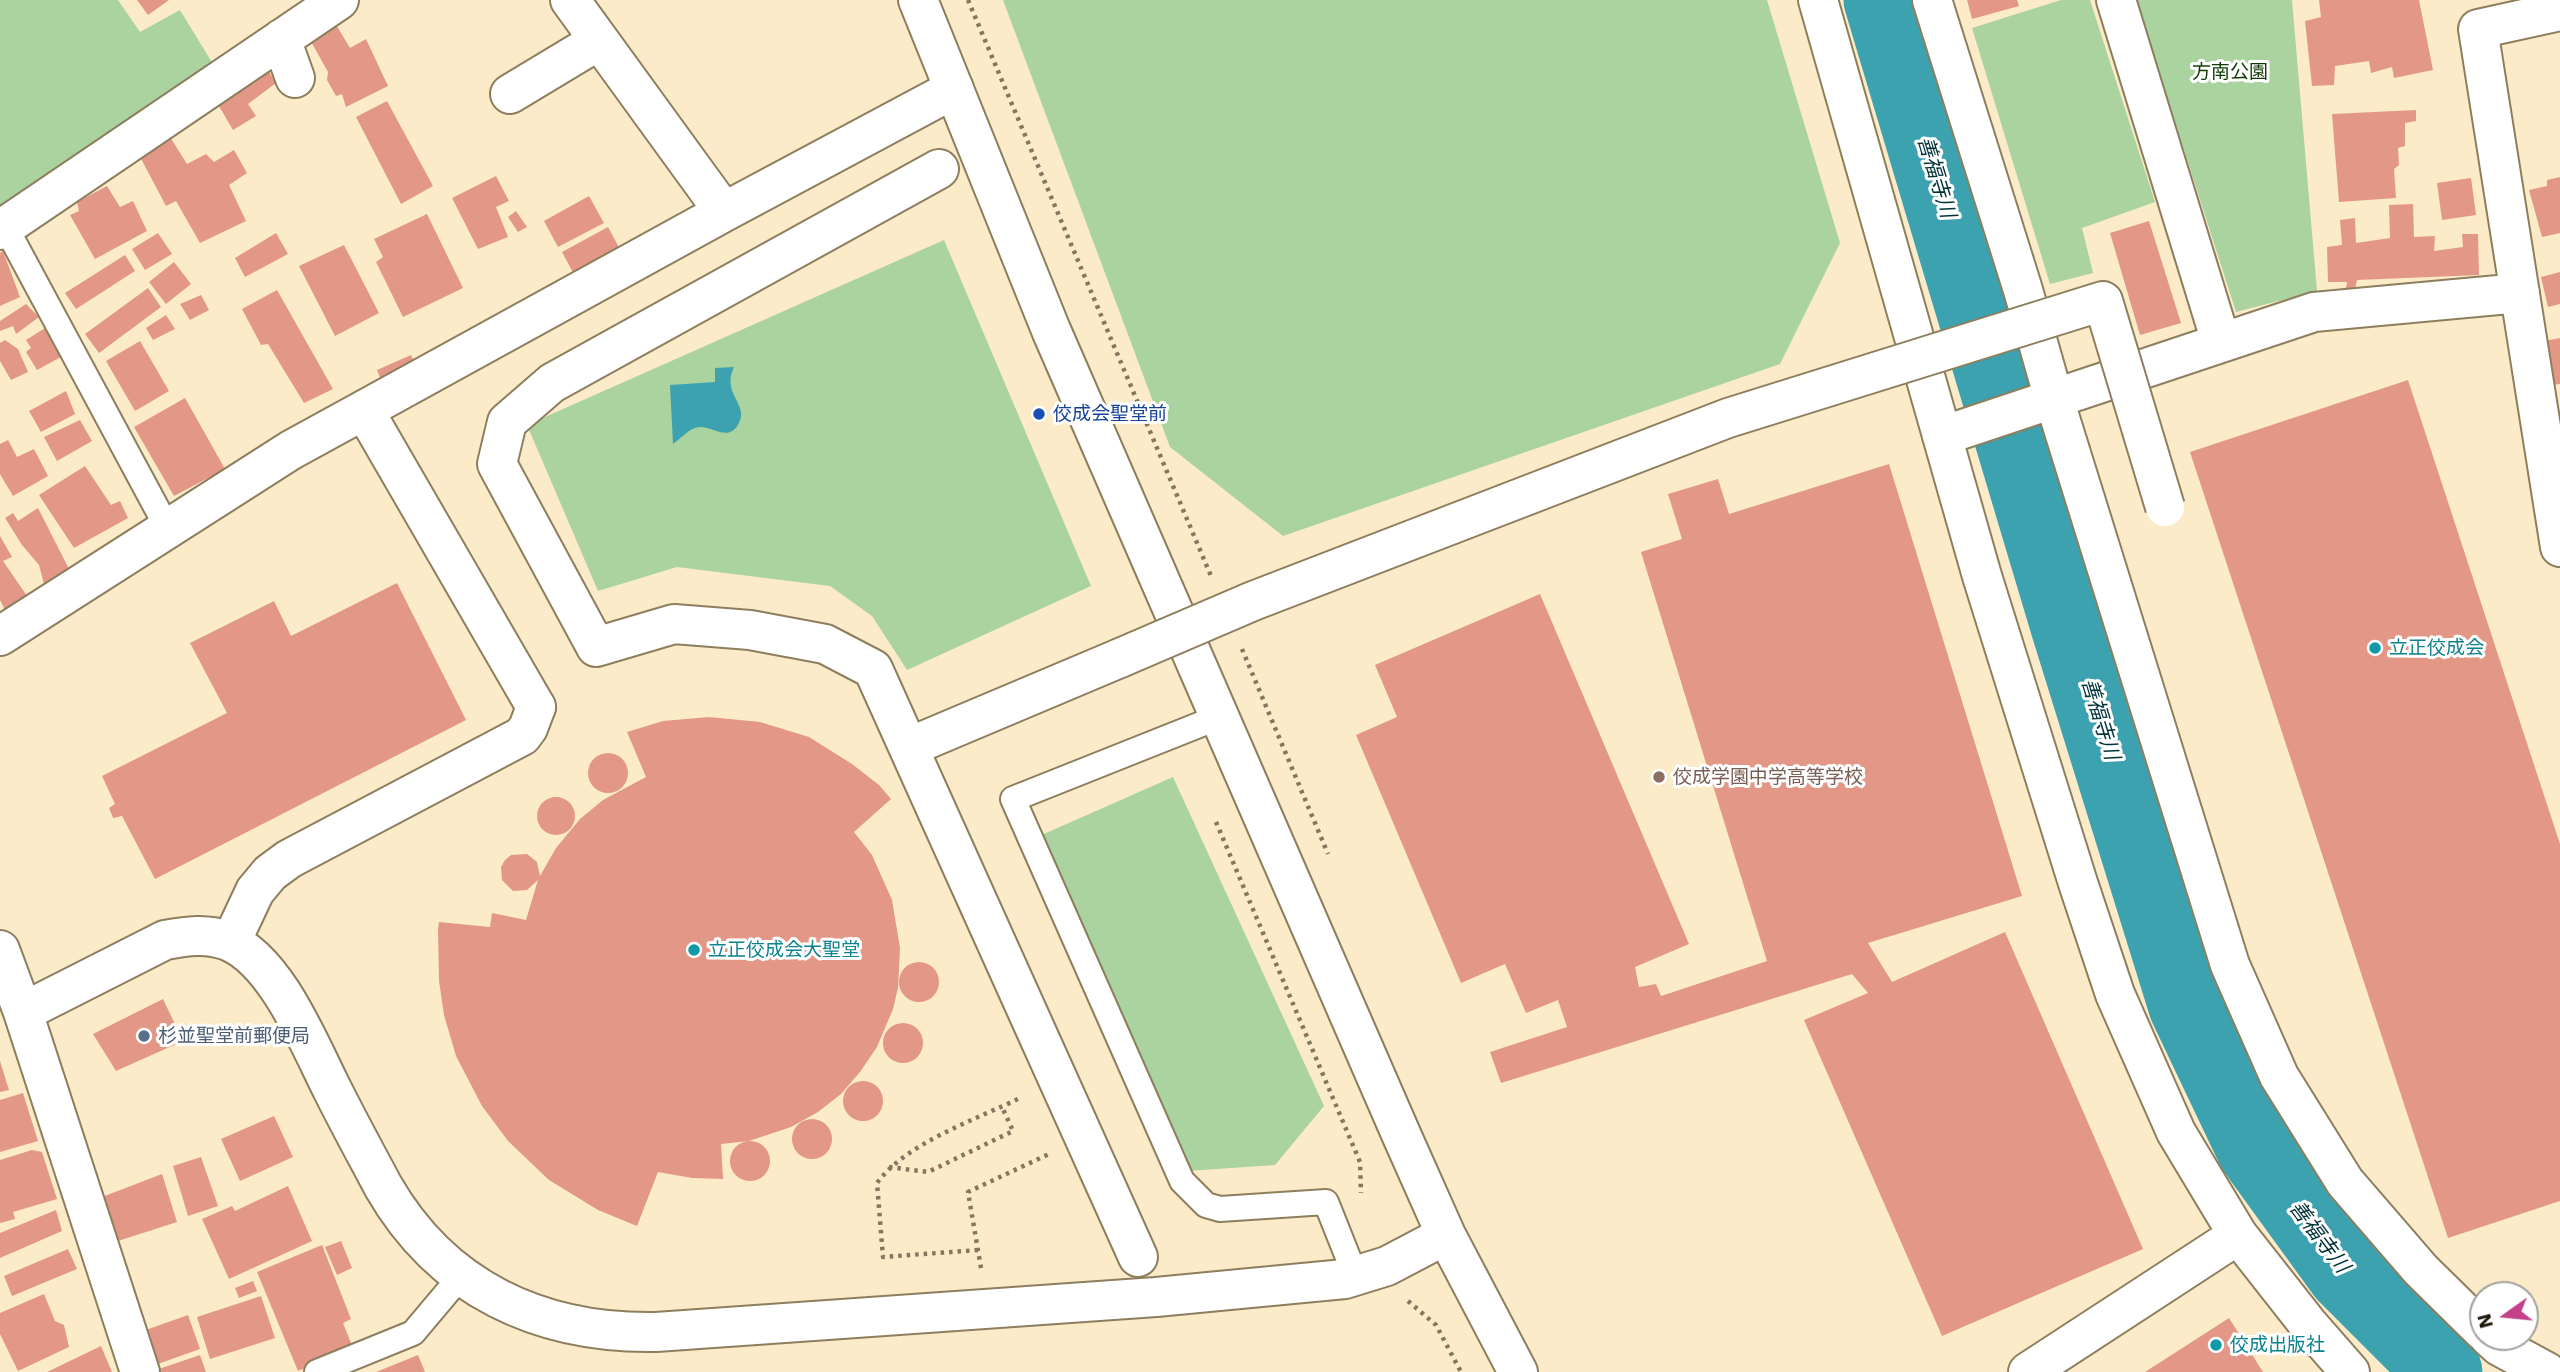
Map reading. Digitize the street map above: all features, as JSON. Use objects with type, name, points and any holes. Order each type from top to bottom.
[{"type":"street","points":[[2,228],[339,0]]},
{"type":"street","points":[[570,0],[724,212]]},
{"type":"street","points":[[919,0],[1051,330],[1219,718],[1446,1235],[1518,1372]]},
{"type":"street","points":[[1818,0],[1951,432],[1982,576],[2115,994],[2176,1132],[2238,1236],[2350,1372]]},
{"type":"street","points":[[1932,0],[2024,290],[2042,403],[2230,965],[2279,1076],[2345,1182],[2421,1270],[2469,1317]]},
{"type":"street","points":[[2116,0],[2221,342]]},
{"type":"street","points":[[2560,11],[2478,29],[2560,547]]},
{"type":"street","points":[[281,39],[295,78]]},
{"type":"street","points":[[510,94],[598,41]]},
{"type":"street","points":[[0,636],[291,450],[954,89]]},
{"type":"street","points":[[939,169],[552,383],[507,422],[497,464],[596,647],[674,624],[750,630],[825,644],[873,668],[1138,1257]]},
{"type":"street","points":[[1951,432],[2314,312],[2520,293]]},
{"type":"street","points":[[909,747],[1253,601],[1728,418],[2103,301],[2165,507]]},
{"type":"street","points":[[231,942],[255,891],[270,873],[289,859],[522,736],[536,706],[363,410]]},
{"type":"street","points":[[140,1372],[9,985],[188,935],[210,936],[231,942],[262,966],[287,1000],[398,1212],[438,1258],[461,1276],[512,1306],[551,1321],[588,1329],[627,1332],[1156,1297],[1336,1280],[1387,1266],[1446,1235]]},
{"type":"street","points":[[2028,1372],[2238,1236]]},
{"type":"street","points":[[2508,1351],[2547,1372]]},
{"type":"lane","points":[[2,228],[168,529]]},
{"type":"lane","points":[[1219,718],[1013,799],[1182,1181],[1206,1205],[1220,1209],[1326,1202],[1355,1275]]},
{"type":"lane","points":[[317,1372],[414,1333],[461,1276]]},
{"type":"path","points":[[968,0],[1212,578]]},
{"type":"path","points":[[1239,642],[1330,860]]},
{"type":"path","points":[[1211,809],[1360,1162],[1361,1195],[1351,1221],[1339,1235]]},
{"type":"path","points":[[978,1250],[883,1257],[877,1183],[888,1167],[913,1149],[1059,1080]]},
{"type":"path","points":[[888,1167],[928,1172],[1013,1131],[1002,1107]]},
{"type":"path","points":[[981,1270],[968,1192],[1020,1168]]},
{"type":"path","points":[[1402,1296],[1436,1325],[1461,1372]]},
{"type":"green space","points":[[0,0],[118,0],[140,32],[180,10],[213,64],[0,205]]},
{"type":"green space","points":[[1003,0],[1767,0],[1840,243],[1780,364],[1283,536],[1170,447]]},
{"type":"green space","points":[[2061,0],[2090,0],[2155,202],[2082,228],[2093,273],[2050,284],[1972,28]]},
{"type":"green space","name":"方南公園","points":[[2136,0],[2292,0],[2317,291],[2236,312]]},
{"type":"green space","points":[[944,240],[1091,586],[907,670],[872,616],[830,586],[677,567],[598,591],[527,425]]},
{"type":"green space","points":[[1173,777],[1324,1106],[1275,1165],[1188,1171],[1037,837]]},
{"type":"water","points":[[734,367],[731,384],[741,410],[735,429],[724,433],[695,428],[673,444],[670,385],[715,382],[715,368]]},
{"type":"building","points":[[137,0],[169,0],[148,15]]},
{"type":"building","points":[[1967,0],[2017,0],[2019,6],[1972,19]]},
{"type":"building","points":[[2319,0],[2419,0],[2433,70],[2394,78],[2392,67],[2371,73],[2369,61],[2335,66],[2334,85],[2312,86],[2305,21],[2321,17]]},
{"type":"building","points":[[335,23],[350,48],[366,39],[388,86],[346,107],[342,94],[336,96],[327,80],[328,72],[309,38]]},
{"type":"building","points":[[267,68],[276,83],[248,104],[256,116],[233,130],[216,101]]},
{"type":"building","points":[[387,101],[433,186],[401,204],[356,117]]},
{"type":"building","points":[[2416,110],[2416,121],[2405,123],[2405,146],[2398,148],[2399,165],[2394,169],[2396,198],[2339,202],[2332,114]]},
{"type":"building","points":[[170,137],[187,164],[206,154],[214,162],[234,150],[247,173],[229,185],[246,221],[200,243],[176,201],[166,206],[138,153]]},
{"type":"building","points":[[496,176],[509,201],[496,207],[508,237],[478,249],[452,198]]},
{"type":"building","points":[[2560,177],[2560,233],[2542,237],[2529,190],[2547,186],[2547,180]]},
{"type":"building","points":[[2471,178],[2476,215],[2442,220],[2437,183]]},
{"type":"building","points":[[107,186],[120,207],[133,201],[147,231],[95,259],[70,215],[79,211],[77,202]]},
{"type":"building","points":[[589,196],[604,223],[558,247],[544,221]]},
{"type":"building","points":[[2413,204],[2414,237],[2435,236],[2434,251],[2463,247],[2462,234],[2478,234],[2479,275],[2357,280],[2354,294],[2345,294],[2347,282],[2328,282],[2327,247],[2342,245],[2340,220],[2355,218],[2356,243],[2390,238],[2389,205]]},
{"type":"building","points":[[516,211],[527,227],[518,232],[508,217]]},
{"type":"building","points":[[427,214],[463,288],[403,317],[376,262],[383,257],[374,239]]},
{"type":"building","points":[[2149,221],[2181,323],[2140,335],[2110,233]]},
{"type":"building","points":[[608,227],[622,253],[576,278],[562,252]]},
{"type":"building","points":[[158,233],[172,254],[145,270],[132,249]]},
{"type":"building","points":[[276,233],[288,254],[245,277],[235,258]]},
{"type":"building","points":[[344,245],[379,313],[335,336],[299,266]]},
{"type":"building","points":[[3,251],[20,297],[0,306],[0,253]]},
{"type":"building","points":[[125,255],[135,271],[76,309],[65,293]]},
{"type":"building","points":[[174,262],[191,284],[166,304],[149,282]]},
{"type":"building","points":[[2560,272],[2560,304],[2548,307],[2541,277]]},
{"type":"building","points":[[148,288],[161,307],[99,353],[85,334]]},
{"type":"building","points":[[277,290],[333,389],[304,403],[268,344],[261,345],[242,309]]},
{"type":"building","points":[[201,295],[209,310],[190,320],[180,304]]},
{"type":"building","points":[[26,304],[39,317],[16,334],[13,326],[0,331],[0,321]]},
{"type":"building","points":[[166,315],[175,329],[153,340],[146,328]]},
{"type":"building","points":[[45,328],[61,357],[37,370],[26,352],[31,348],[26,340]]},
{"type":"building","points":[[2560,338],[2560,384],[2552,385],[2544,341]]},
{"type":"building","points":[[5,340],[18,349],[28,372],[11,380],[0,361],[0,343]]},
{"type":"building","points":[[140,341],[169,391],[135,411],[106,361]]},
{"type":"building","points":[[411,355],[417,369],[384,387],[377,370]]},
{"type":"building","name":"立正佼成会","points":[[2408,380],[2560,844],[2560,1201],[2448,1238],[2190,452]]},
{"type":"building","points":[[66,391],[75,414],[41,432],[29,411]]},
{"type":"building","points":[[185,398],[225,469],[174,496],[134,427]]},
{"type":"building","points":[[80,420],[92,441],[57,461],[44,437]]},
{"type":"building","points":[[8,440],[17,457],[34,449],[48,476],[13,496],[0,474],[0,444]]},
{"type":"building","points":[[1889,464],[2022,896],[1868,943],[1892,982],[2005,932],[2143,1249],[1942,1336],[1804,1020],[1868,993],[1852,974],[1501,1083],[1490,1052],[1567,1027],[1558,1000],[1526,1013],[1505,964],[1461,983],[1356,735],[1397,717],[1375,665],[1540,594],[1689,944],[1635,967],[1639,987],[1656,984],[1661,996],[1767,961],[1641,552],[1682,539],[1668,494],[1718,479],[1729,514]]},
{"type":"building","points":[[85,466],[111,505],[120,501],[128,518],[74,548],[39,495]]},
{"type":"building","points":[[38,508],[71,573],[45,588],[39,565],[5,518],[13,513],[18,521]]},
{"type":"building","points":[[0,536],[12,557],[3,561],[27,596],[5,610],[0,600]]},
{"type":"building","points":[[397,583],[466,720],[155,879],[122,816],[113,818],[109,808],[115,804],[102,776],[227,713],[190,643],[274,601],[291,636]]},
{"type":"building","name":"立正佼成会大聖堂","points":[[709,717],[760,722],[809,737],[852,764],[879,785],[891,799],[854,832],[872,855],[892,900],[900,948],[898,988],[893,1009],[877,1047],[841,1094],[818,1112],[791,1127],[749,1141],[721,1144],[723,1179],[692,1178],[658,1172],[637,1226],[598,1210],[549,1180],[508,1141],[482,1106],[456,1056],[444,1015],[439,981],[439,922],[490,927],[492,913],[526,920],[538,880],[527,890],[513,891],[502,880],[501,867],[505,860],[511,855],[527,854],[537,862],[540,876],[556,848],[580,819],[603,800],[646,777],[627,732],[663,721]]},
{"type":"building","points":[[608,753],[622,759],[628,773],[622,787],[608,793],[594,787],[588,773],[594,759]]},
{"type":"building","points":[[556,797],[570,802],[575,816],[570,830],[556,835],[542,830],[537,816],[542,802]]},
{"type":"building","points":[[919,962],[933,968],[939,982],[933,996],[919,1002],[905,996],[899,982],[905,968]]},
{"type":"building","points":[[163,999],[183,1041],[116,1071],[93,1034]]},
{"type":"building","points":[[903,1023],[917,1029],[923,1043],[917,1057],[903,1063],[889,1057],[883,1043],[889,1029]]},
{"type":"building","points":[[0,1061],[9,1090],[0,1092]]},
{"type":"building","points":[[863,1081],[877,1087],[883,1101],[877,1115],[863,1121],[849,1115],[843,1101],[849,1087]]},
{"type":"building","points":[[23,1093],[38,1141],[0,1152],[0,1100]]},
{"type":"building","points":[[274,1116],[293,1157],[240,1181],[221,1139]]},
{"type":"building","points":[[812,1119],[826,1125],[832,1139],[826,1153],[812,1159],[798,1153],[792,1139],[798,1125]]},
{"type":"building","points":[[750,1141],[764,1147],[770,1161],[764,1175],[750,1181],[736,1175],[730,1161],[736,1147]]},
{"type":"building","points":[[32,1150],[42,1152],[57,1199],[13,1212],[15,1219],[0,1223],[0,1160]]},
{"type":"building","points":[[201,1157],[218,1206],[188,1216],[173,1166]]},
{"type":"building","points":[[162,1174],[177,1222],[118,1241],[102,1197]]},
{"type":"building","points":[[288,1186],[312,1241],[229,1279],[202,1219],[232,1206],[235,1211]]},
{"type":"building","points":[[56,1210],[62,1231],[0,1258],[0,1233]]},
{"type":"building","points":[[341,1241],[352,1268],[337,1275],[325,1247]]},
{"type":"building","points":[[322,1245],[351,1319],[343,1323],[353,1348],[298,1371],[257,1272]]},
{"type":"building","points":[[68,1249],[77,1269],[12,1296],[4,1276]]},
{"type":"building","points":[[253,1281],[257,1291],[239,1298],[235,1288]]},
{"type":"building","points":[[44,1294],[55,1321],[64,1325],[69,1347],[18,1371],[0,1334],[0,1313]]},
{"type":"building","points":[[261,1296],[275,1338],[210,1359],[197,1317]]},
{"type":"building","points":[[188,1315],[200,1349],[155,1365],[143,1331]]},
{"type":"building","name":"佼成出版社","points":[[2229,1318],[2263,1372],[2145,1372]]},
{"type":"building","points":[[101,1346],[112,1372],[47,1372]]},
{"type":"building","points":[[200,1355],[206,1372],[156,1370]]},
{"type":"building","points":[[418,1355],[425,1372],[376,1372]]},
{"type":"waterway","name":"善福寺川","points":[[1882,0],[2069,626],[2187,1006],[2255,1149],[2345,1273],[2444,1372]]},
{"type":"place","name":"佼成会聖堂前","points":[[1039,414]]},
{"type":"place","name":"立正佼成会","points":[[2375,648]]},
{"type":"place","name":"佼成学園中学高等学校","points":[[1659,777]]},
{"type":"place","name":"立正佼成会大聖堂","points":[[694,950]]},
{"type":"place","name":"杉並聖堂前郵便局","points":[[144,1036]]},
{"type":"place","name":"佼成出版社","points":[[2216,1345]]}]
